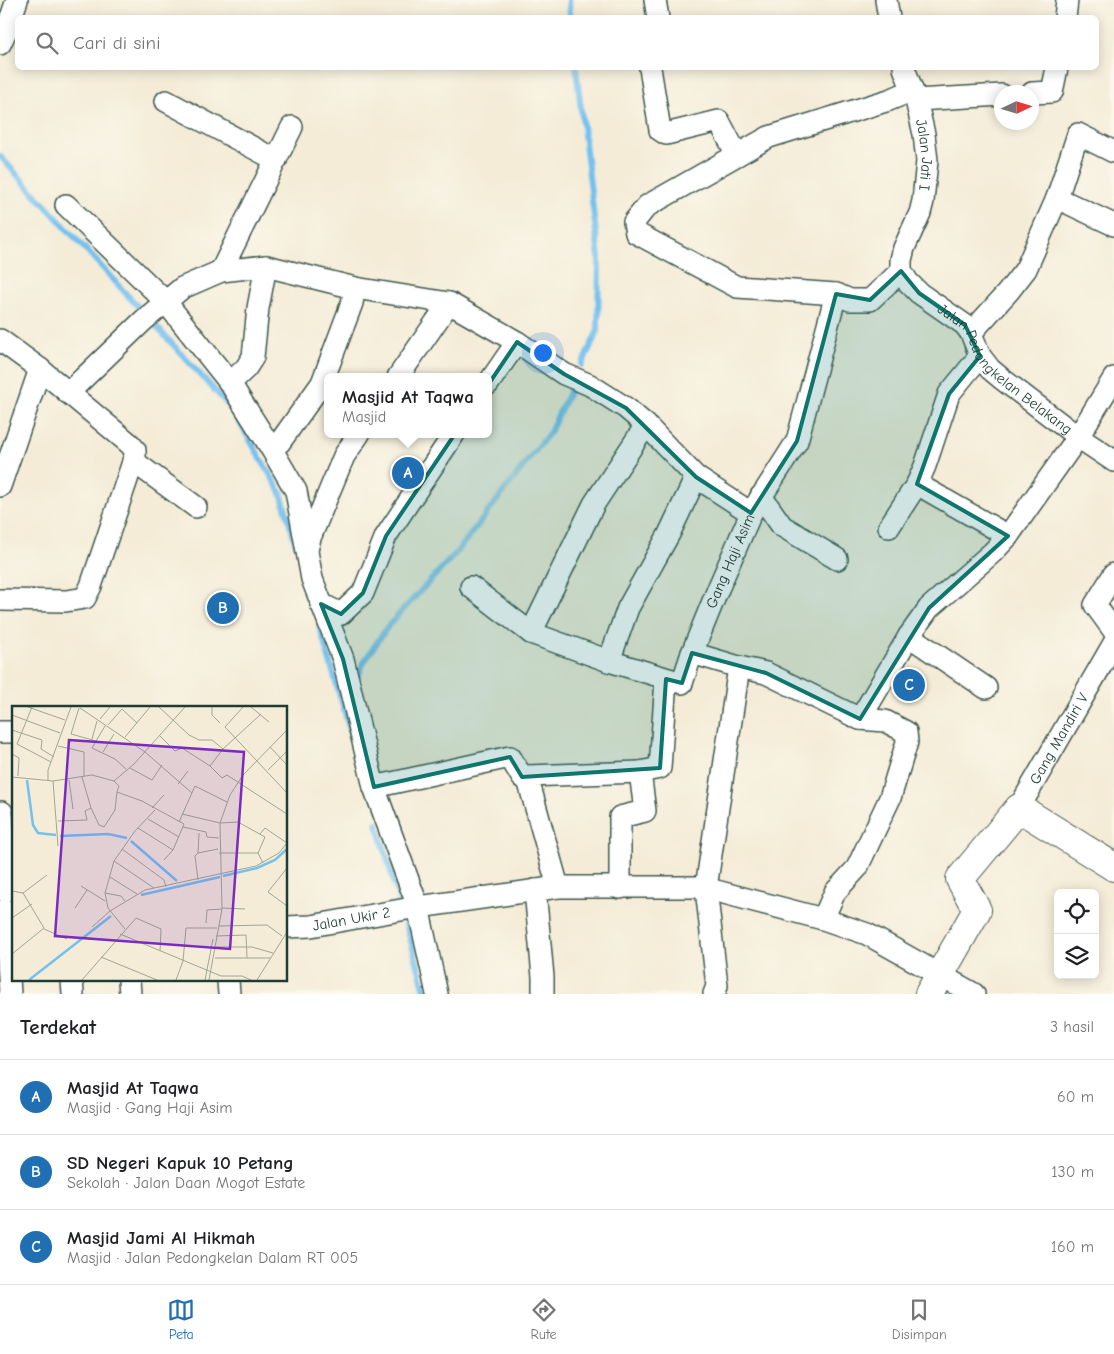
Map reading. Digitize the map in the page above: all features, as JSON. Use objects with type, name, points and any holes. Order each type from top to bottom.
[{"type":"street","points":[[0,44],[16,0]]},
{"type":"street","points":[[655,0],[658,15]]},
{"type":"street","points":[[886,0],[888,15]]},
{"type":"street","points":[[1065,15],[1067,0]]},
{"type":"street","points":[[650,70],[660,130],[666,134],[719,120],[737,155]]},
{"type":"street","name":"Jalan Jati I","points":[[901,271],[904,248],[920,213],[925,177],[926,146],[914,95],[905,70]]},
{"type":"street","points":[[1039,93],[1052,92],[1056,70]]},
{"type":"street","points":[[901,271],[870,300],[850,300],[836,294],[737,287],[636,233],[634,222],[647,206],[769,137],[889,100],[914,95],[994,95]]},
{"type":"street","points":[[166,100],[276,160]]},
{"type":"street","points":[[221,271],[292,127]]},
{"type":"street","points":[[972,333],[1026,269],[1058,198],[1078,134],[1114,152]]},
{"type":"street","points":[[1058,198],[1114,226]]},
{"type":"street","points":[[66,205],[164,302],[230,383],[296,491],[312,579],[343,659],[374,787],[408,909],[438,994]]},
{"type":"street","points":[[230,383],[246,368],[253,357],[258,308],[266,266]]},
{"type":"street","points":[[68,393],[164,302],[182,288],[221,271],[266,266],[355,288],[449,303],[517,342],[564,374],[590,386],[626,408],[646,425],[696,477],[756,505],[782,526],[837,559]]},
{"type":"street","name":"Jalan Pedongkelan Belakang","points":[[901,271],[919,294],[965,325],[972,333],[980,356],[1002,379],[1078,437],[1114,461]]},
{"type":"street","points":[[325,373],[352,303],[355,288]]},
{"type":"street","name":"Gang Haji Asim","points":[[471,587],[531,633],[609,661],[682,683],[692,652],[756,505],[797,441],[836,294]]},
{"type":"street","points":[[401,373],[449,303]]},
{"type":"street","points":[[0,340],[40,369],[135,450],[134,459],[91,586],[85,598],[66,602],[0,600]]},
{"type":"street","points":[[492,378],[517,342]]},
{"type":"street","points":[[889,527],[917,484],[925,466],[948,394],[980,356]]},
{"type":"street","points":[[0,486],[40,369]]},
{"type":"street","points":[[271,448],[280,442],[324,377]]},
{"type":"street","points":[[860,719],[909,636],[929,608],[993,552],[1008,536],[1078,437],[1114,378]]},
{"type":"street","points":[[531,633],[594,504],[646,425]]},
{"type":"street","points":[[307,550],[310,538],[344,456],[356,438]]},
{"type":"street","points":[[321,604],[341,614],[363,593],[386,536],[451,438]]},
{"type":"street","points":[[134,459],[196,507]]},
{"type":"street","points":[[609,661],[628,608],[696,477]]},
{"type":"street","points":[[917,484],[1008,536]]},
{"type":"street","points":[[1114,574],[1095,605],[1114,631]]},
{"type":"street","points":[[909,636],[986,688]]},
{"type":"street","name":"Gang Mandiri V","points":[[1019,808],[1114,643]]},
{"type":"street","points":[[692,652],[766,673],[860,719],[885,721],[906,732],[907,742],[890,798],[857,868],[835,892],[823,919]]},
{"type":"street","points":[[714,994],[717,986],[706,888],[740,667]]},
{"type":"street","points":[[374,787],[510,757],[522,776],[640,772],[660,768],[666,678]]},
{"type":"street","points":[[620,888],[620,817],[646,811],[640,772]]},
{"type":"street","points":[[527,776],[558,887]]},
{"type":"street","points":[[935,984],[977,910],[960,879],[1019,808],[1114,867]]},
{"type":"street","points":[[2,812],[10,994]]},
{"type":"street","name":"Jalan Ukir 2","points":[[288,927],[311,926],[408,909],[558,887],[706,888],[823,919],[867,934],[935,984],[974,994]]},
{"type":"street","points":[[535,890],[543,994]]},
{"type":"highlighted area","points":[[901,271],[919,293],[965,325],[980,356],[949,394],[917,484],[1008,536],[929,608],[860,719],[766,673],[692,653],[682,683],[666,679],[660,768],[522,777],[510,757],[374,787],[343,659],[321,604],[341,614],[363,593],[386,536],[517,342],[564,374],[626,408],[696,477],[751,513],[797,441],[836,294],[870,300]]},
{"type":"waterway","points":[[569,0],[570,15]]},
{"type":"waterway","points":[[576,70],[599,258],[598,330],[582,365]]},
{"type":"waterway","points":[[0,156],[231,408],[281,493],[296,545]]},
{"type":"waterway","points":[[356,684],[362,665],[388,626],[456,553],[550,432],[570,390]]},
{"type":"waterway","points":[[319,624],[351,734]]},
{"type":"waterway","points":[[377,823],[426,994]]},
{"type":"place","name":"Masjid At Taqwa","points":[[408,473]]},
{"type":"place","name":"SD Negeri Kapuk 10 Petang","points":[[223,608]]},
{"type":"place","name":"Masjid Jami Al Hikmah","points":[[909,685]]}]
